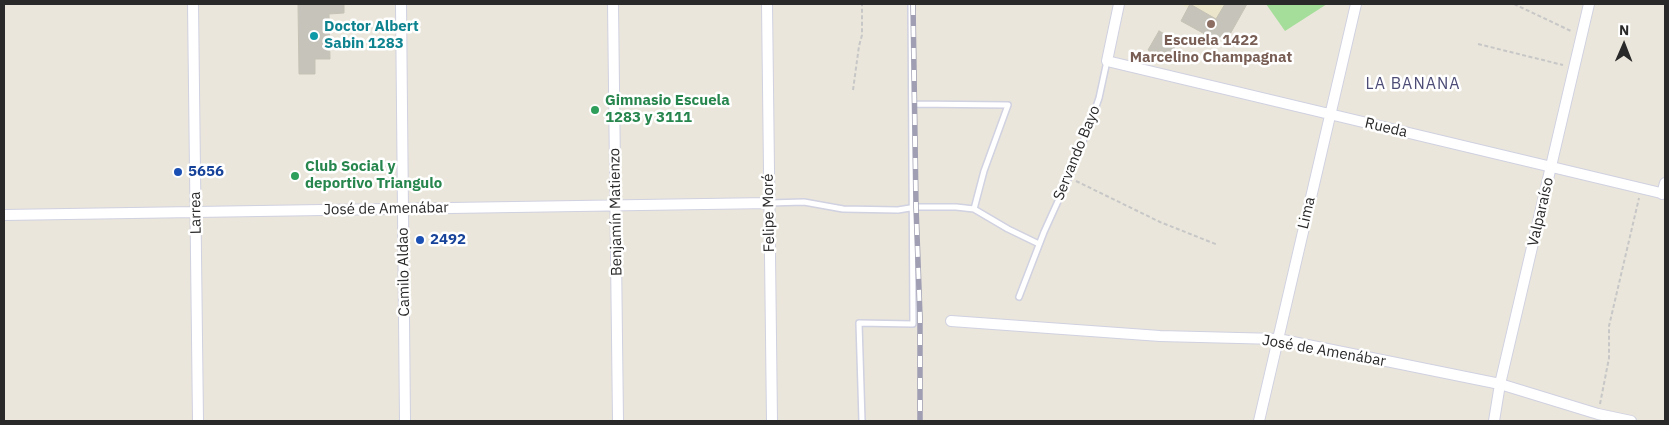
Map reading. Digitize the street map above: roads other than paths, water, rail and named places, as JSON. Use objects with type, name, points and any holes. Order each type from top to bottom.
[{"type":"street","name":"Larrea","points":[[193,4],[198,421]]},
{"type":"street","name":"Camilo Aldao","points":[[401,4],[406,421]]},
{"type":"street","name":"Benjamín Matienzo","points":[[613,4],[618,421]]},
{"type":"street","name":"Felipe Moré","points":[[766,4],[772,421]]},
{"type":"street","name":"Servando Bayo","points":[[1107,61],[1119,4]]},
{"type":"street","name":"Lima","points":[[1259,421],[1356,4]]},
{"type":"street","name":"Valparaíso","points":[[1494,421],[1500,384],[1589,4]]},
{"type":"street","name":"Rueda","points":[[1107,61],[1664,194]]},
{"type":"street","points":[[1664,194],[1665,182]]},
{"type":"street","name":"José de Amenábar","points":[[4,216],[769,203]]},
{"type":"street","name":"José de Amenábar","points":[[951,321],[1160,336],[1278,339],[1500,384],[1598,414],[1631,421]]},
{"type":"lane","points":[[862,421],[860,323],[913,324],[911,4]]},
{"type":"lane","name":"Servando Bayo","points":[[1019,297],[1069,177],[1099,98],[1107,61]]},
{"type":"lane","points":[[912,104],[1008,105],[984,171],[974,209]]},
{"type":"lane","points":[[769,203],[804,202],[843,209],[898,210],[956,207],[974,209],[1008,229],[1040,244]]},
{"type":"railway","points":[[913,4],[916,207],[920,317],[920,421]]},
{"type":"place","name":"Escuela 1422 Marcelino Champagnat","points":[[1211,24]]},
{"type":"place","name":"Doctor Albert Sabin 1283","points":[[314,36]]},
{"type":"place","name":"Gimnasio Escuela 1283 y 3111","points":[[595,110]]},
{"type":"place","name":"5656","points":[[178,172]]},
{"type":"place","name":"Club Social y deportivo Triangulo","points":[[295,176]]},
{"type":"place","name":"2492","points":[[420,240]]},
{"type":"district","name":"LA BANANA","points":[[1413,84]]}]
